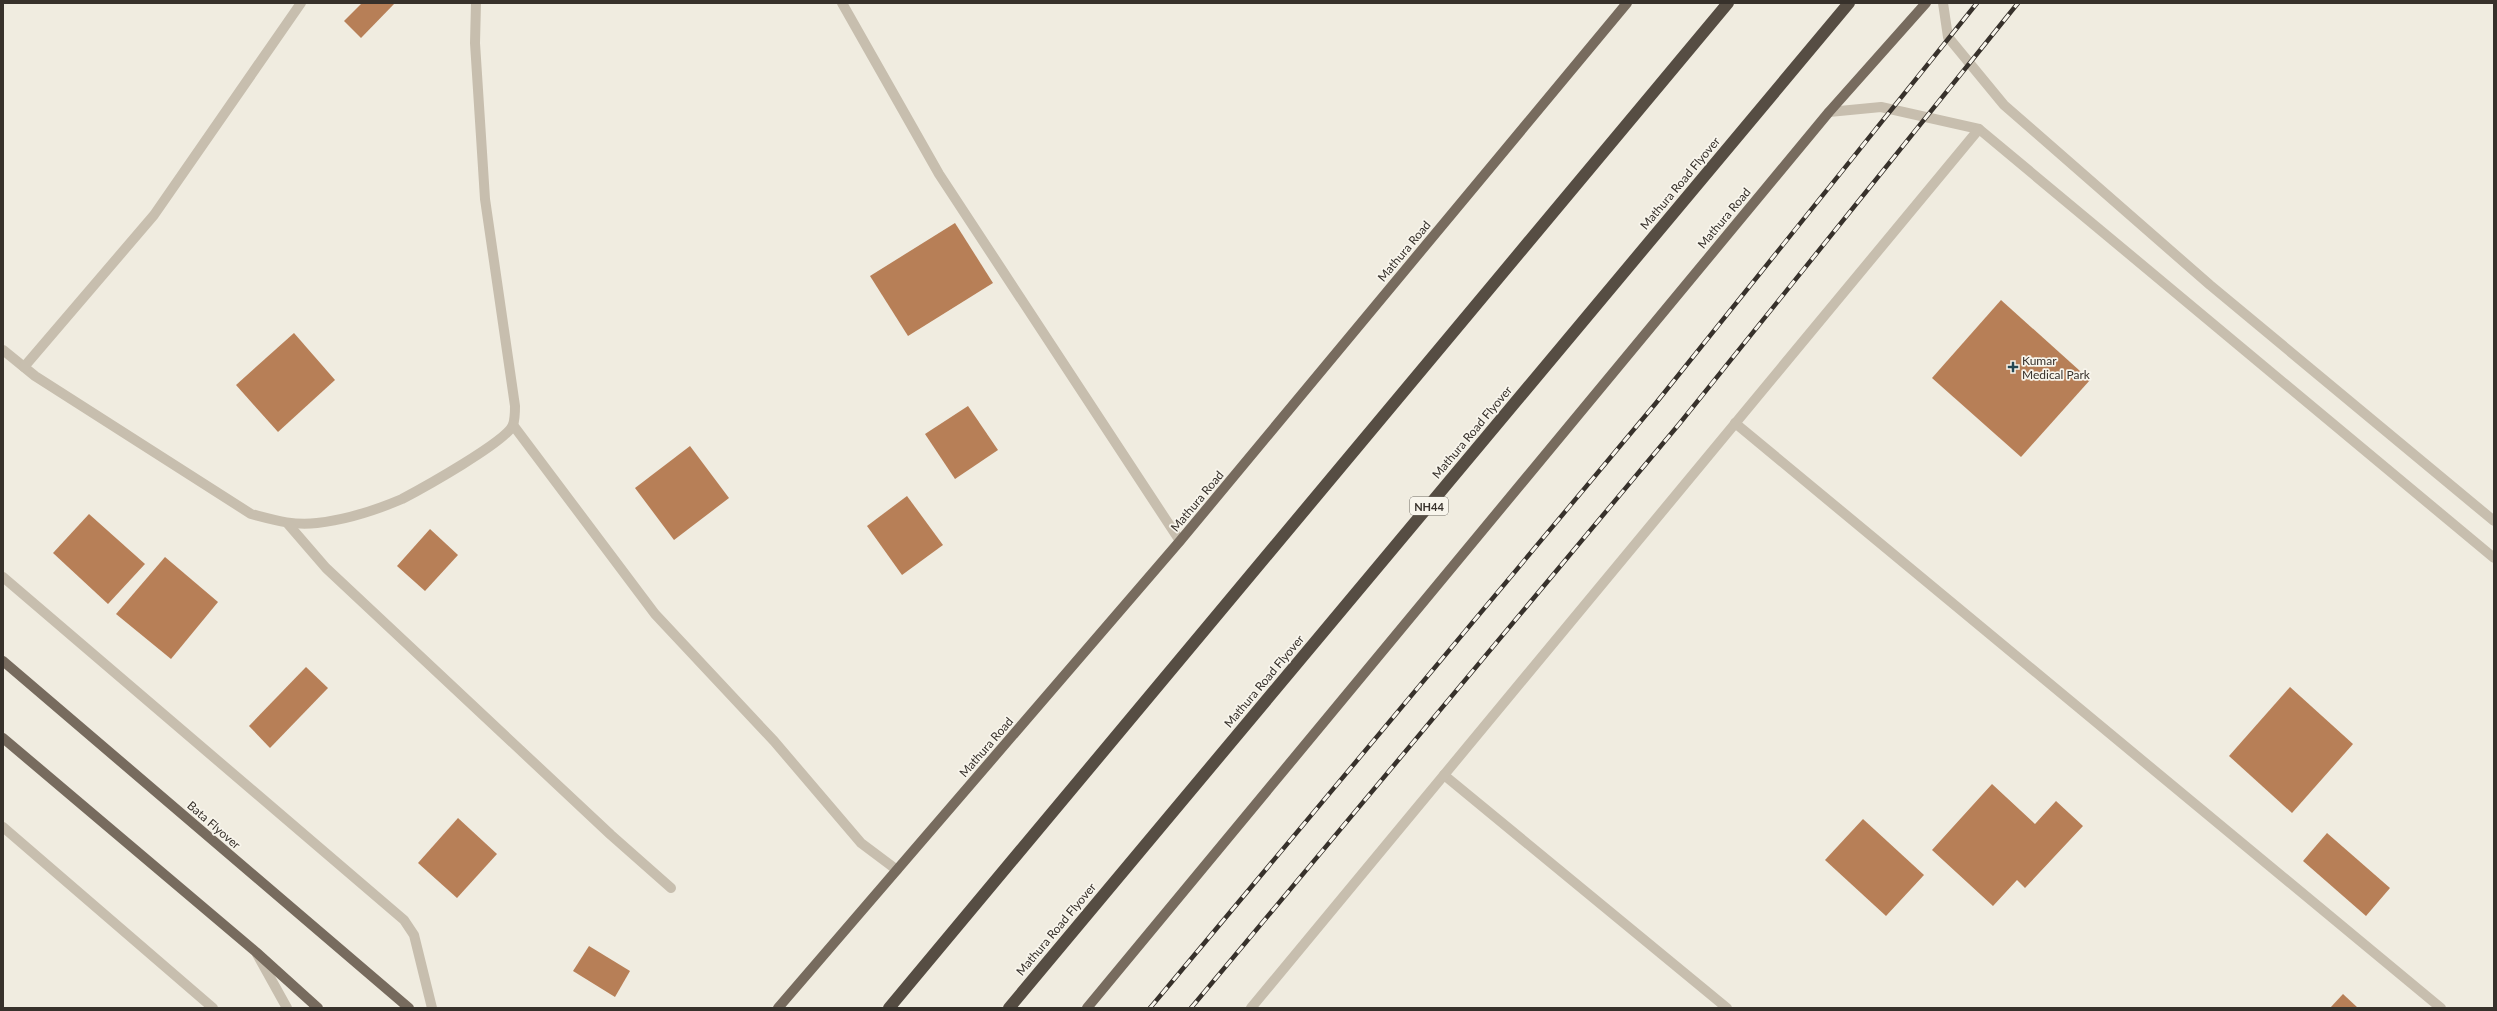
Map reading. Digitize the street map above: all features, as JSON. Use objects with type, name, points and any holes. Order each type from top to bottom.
[{"type":"highway","points":[[889,1008],[1728,3]]},
{"type":"highway","name":"Mathura Road Flyover","points":[[1009,1008],[1849,3]]},
{"type":"main road","name":"Mathura Road","points":[[778,1008],[1180,541],[1627,3]]},
{"type":"main road","name":"Mathura Road","points":[[1087,1008],[1829,112],[1926,3]]},
{"type":"main road","name":"Bata Flyover","points":[[3,661],[409,1008]]},
{"type":"main road","points":[[3,738],[256,952],[318,1008]]},
{"type":"street","points":[[24,367],[154,214],[301,3]]},
{"type":"street","points":[[3,350],[24,367],[251,514],[288,524],[325,522],[367,512],[402,498],[488,448],[502,438],[513,425],[515,406],[485,200],[475,43],[476,3]]},
{"type":"street","points":[[842,3],[939,174],[1180,541]]},
{"type":"street","points":[[1943,3],[1948,37],[2004,106],[2210,285],[2494,521]]},
{"type":"street","points":[[1829,112],[1881,107],[1979,129],[2494,557]]},
{"type":"street","points":[[1251,1008],[1979,129]]},
{"type":"street","points":[[1735,423],[2441,1008]]},
{"type":"street","points":[[513,425],[654,614],[774,741],[861,843],[896,870]]},
{"type":"street","points":[[288,524],[326,568],[611,835],[671,888]]},
{"type":"street","points":[[3,576],[404,920],[414,935],[432,1008]]},
{"type":"street","points":[[1444,774],[1727,1008]]},
{"type":"street","points":[[3,827],[214,1008]]},
{"type":"street","points":[[256,952],[287,1008]]},
{"type":"building","points":[[362,3],[395,3],[361,38],[344,21]]},
{"type":"building","points":[[955,223],[993,283],[908,336],[870,276]]},
{"type":"building","points":[[2001,300],[2090,380],[2021,457],[1932,378]]},
{"type":"building","points":[[294,333],[335,380],[278,432],[236,385]]},
{"type":"building","points":[[968,406],[998,450],[955,479],[925,434]]},
{"type":"building","points":[[690,446],[729,498],[674,540],[635,488]]},
{"type":"building","points":[[907,496],[943,545],[902,575],[867,526]]},
{"type":"building","points":[[89,514],[145,564],[108,604],[53,553]]},
{"type":"building","points":[[430,529],[458,555],[425,591],[397,566]]},
{"type":"building","points":[[165,557],[218,602],[171,659],[116,614]]},
{"type":"building","points":[[306,667],[328,688],[270,748],[249,726]]},
{"type":"building","points":[[2290,687],[2353,744],[2292,813],[2229,756]]},
{"type":"building","points":[[1992,784],[2035,824],[2056,801],[2083,826],[2025,888],[2017,880],[1993,906],[1932,850]]},
{"type":"building","points":[[458,818],[497,854],[457,898],[418,863]]},
{"type":"building","points":[[1863,819],[1924,875],[1886,916],[1825,860]]},
{"type":"building","points":[[2327,833],[2390,888],[2366,916],[2303,861]]},
{"type":"building","points":[[589,946],[630,971],[615,997],[573,971]]},
{"type":"building","points":[[2343,994],[2358,1008],[2330,1008]]},
{"type":"railway","points":[[1150,1008],[1656,403],[1977,3]]},
{"type":"railway","points":[[1191,1008],[1680,423],[2018,3]]},
{"type":"place","name":"Kumar Medical Park","points":[[2013,367]]}]
